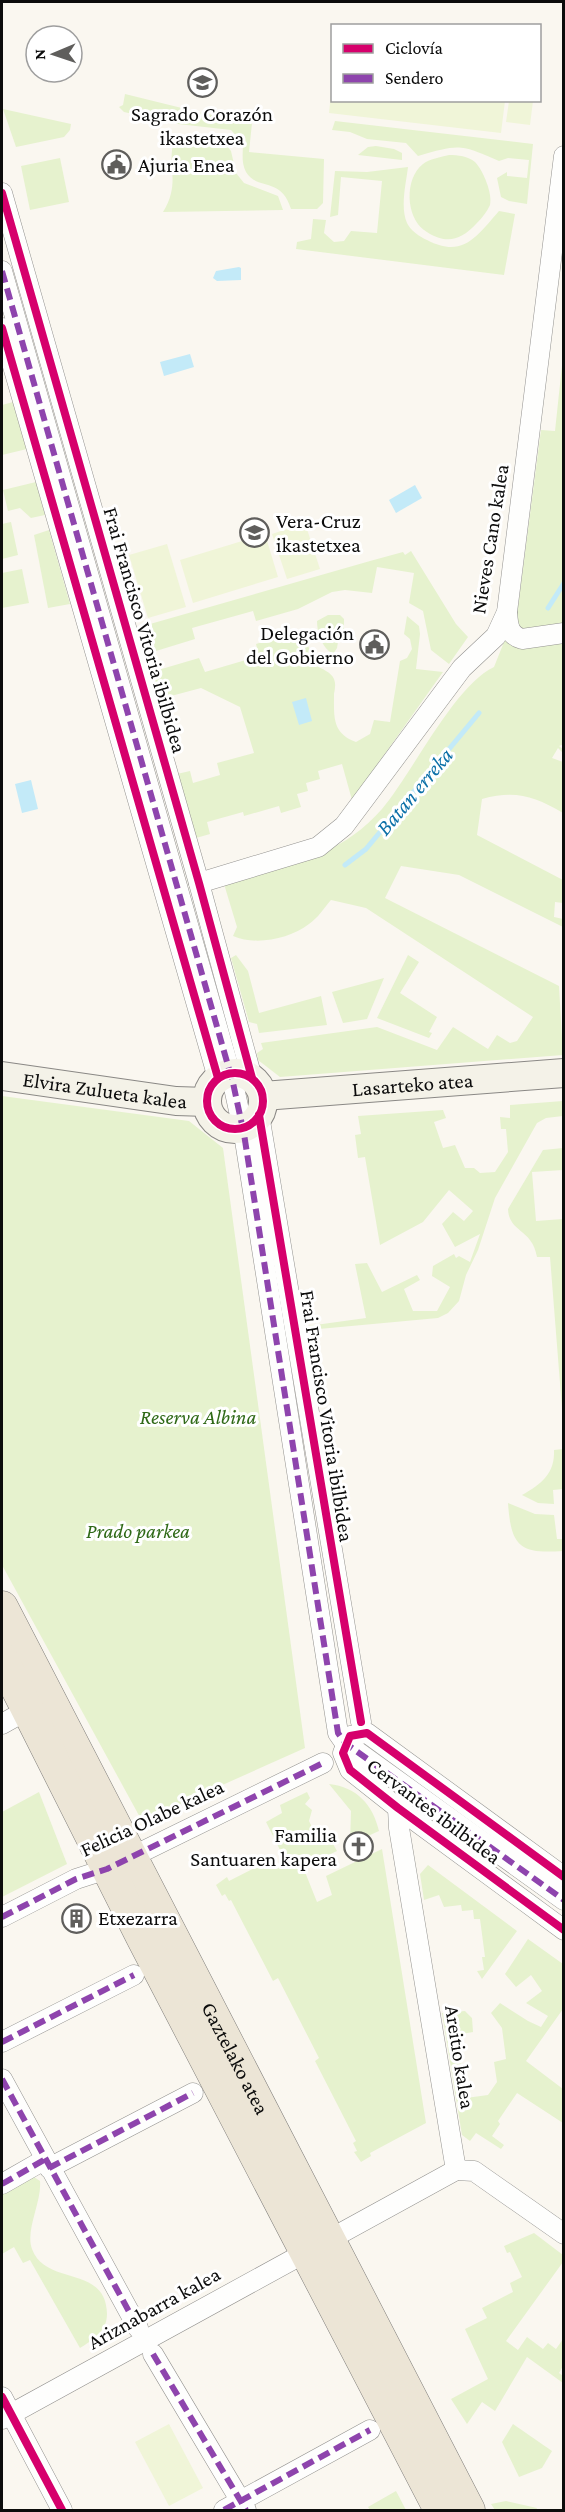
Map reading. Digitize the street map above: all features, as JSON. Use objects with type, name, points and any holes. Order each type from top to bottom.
[{"type":"main road","name":"Gaztelako atea","points":[[2,1607],[119,1863],[317,2246],[440,2511]]},
{"type":"main road","name":"Gaztelako atea","points":[[2,1659],[14,1717],[119,1863]]},
{"type":"main road","name":"Gaztelako atea","points":[[317,2246],[469,2511]]},
{"type":"street","name":"Nieves Cano kalea","points":[[199,883],[318,847],[344,826],[462,668],[496,636],[507,612],[564,156]]},
{"type":"street","name":"Frai Francisco Vitoria ibilbidea","points":[[2,193],[199,883],[361,1722]]},
{"type":"street","name":"Frai Francisco Vitoria ibilbidea","points":[[2,271],[239,1096],[338,1733],[345,1743]]},
{"type":"street","name":"Frai Francisco Vitoria ibilbidea","points":[[2,328],[239,1096]]},
{"type":"street","points":[[507,612],[509,630],[517,638],[564,633]]},
{"type":"street","name":"Lasarteko atea","points":[[239,1096],[564,1073]]},
{"type":"street","name":"Elvira Zulueta kalea","points":[[2,1076],[176,1101],[239,1096]]},
{"type":"street","name":"Cervantes ibilbidea","points":[[564,1876],[367,1733],[350,1736],[345,1743],[343,1753],[350,1770],[564,1930]]},
{"type":"street","name":"Cervantes ibilbidea","points":[[345,1743],[564,1900]]},
{"type":"street","name":"Felicia Olabe kalea","points":[[2,1917],[76,1879],[119,1863],[323,1763]]},
{"type":"street","name":"Areitio kalea","points":[[398,1808],[399,1828],[456,2170]]},
{"type":"street","points":[[2,2042],[134,1975]]},
{"type":"street","points":[[2,2079],[138,2328]]},
{"type":"street","points":[[2,2184],[193,2092]]},
{"type":"street","points":[[317,2246],[456,2170],[474,2171],[564,2234]]},
{"type":"street","name":"Ariznabarra kalea","points":[[5,2410],[317,2246]]},
{"type":"street","points":[[153,2354],[237,2507],[369,2430]]},
{"type":"street","points":[[5,2410],[63,2511]]},
{"type":"green space","points":[[125,94],[252,123],[249,152],[324,159],[323,203],[317,209],[291,209],[281,192],[256,181],[246,172],[243,161],[243,143],[231,130],[178,124],[124,112],[119,107],[123,105]]},
{"type":"green space","points":[[331,94],[331,102],[505,102],[501,133],[329,113]]},
{"type":"green space","points":[[509,102],[533,102],[530,125],[506,122]]},
{"type":"green space","points":[[3,109],[71,124],[70,130],[64,137],[16,147]]},
{"type":"green space","points":[[335,121],[533,144],[527,204],[501,197],[497,178],[507,172],[507,176],[527,178],[529,160],[508,158],[499,161],[476,151],[460,148],[443,149],[418,156],[406,143],[367,139],[350,132],[332,130]]},
{"type":"green space","points":[[184,136],[222,140],[231,151],[236,173],[244,183],[278,196],[283,210],[163,212],[169,201],[173,182],[172,148],[175,138]]},
{"type":"green space","points":[[376,146],[402,153],[402,160],[358,155],[368,147]]},
{"type":"green space","points":[[449,155],[463,156],[475,162],[487,182],[491,200],[486,213],[470,230],[458,237],[445,239],[432,235],[418,224],[411,207],[410,188],[417,171],[423,164]]},
{"type":"green space","points":[[60,158],[69,202],[30,210],[21,166]]},
{"type":"green space","points":[[408,167],[404,195],[405,217],[410,228],[427,240],[450,247],[460,246],[484,229],[499,211],[515,214],[504,275],[296,249],[297,242],[311,239],[313,219],[326,220],[324,233],[334,242],[344,241],[351,231],[377,233],[382,181],[341,177],[338,215],[330,217],[335,171],[367,172]]},
{"type":"green space","points":[[563,356],[564,744],[559,746],[563,749],[564,754],[558,748],[552,758],[563,762],[563,813],[543,802],[524,796],[505,795],[482,799],[477,835],[563,880],[563,903],[555,902],[554,917],[563,919],[563,927],[459,875],[401,866],[385,898],[559,986],[563,1055],[280,1077],[258,1060],[257,1053],[263,1049],[261,1043],[377,1027],[437,1050],[453,1027],[488,1049],[497,1035],[510,1043],[517,1041],[533,1017],[366,908],[331,900],[312,922],[292,934],[262,941],[233,936],[237,927],[224,884],[289,866],[329,850],[365,826],[394,793],[464,692],[479,677],[494,667],[518,607],[541,430],[555,431]]},
{"type":"green space","points":[[13,402],[27,449],[2,455],[2,405]]},
{"type":"green space","points":[[36,482],[45,515],[31,518],[20,508],[8,511],[3,490]]},
{"type":"green space","points":[[11,522],[18,555],[2,559],[2,524]]},
{"type":"green space","points":[[305,523],[320,569],[287,579],[272,534]]},
{"type":"green space","points":[[49,530],[70,604],[48,608],[34,535]]},
{"type":"green space","points":[[265,534],[278,577],[193,603],[180,560]]},
{"type":"green space","points":[[167,544],[186,607],[148,618],[129,555]]},
{"type":"green space","points":[[411,551],[456,624],[468,637],[449,664],[431,650],[423,611],[409,603],[414,573],[377,567],[372,593],[345,590],[332,592],[298,609],[256,621],[253,611],[192,628],[195,639],[143,655],[136,628],[403,552],[405,555]]},
{"type":"green space","points":[[22,569],[29,603],[2,608],[2,573]]},
{"type":"green space","points":[[328,615],[340,615],[344,619],[344,630],[340,630],[337,648],[333,654],[323,644],[317,626],[317,621]]},
{"type":"green space","points":[[407,616],[419,626],[416,669],[443,672],[352,800],[342,764],[318,771],[320,779],[306,783],[308,791],[297,794],[301,807],[281,813],[279,806],[244,816],[243,812],[207,822],[210,834],[196,838],[177,774],[190,771],[193,783],[220,775],[217,763],[254,753],[240,707],[201,688],[156,700],[148,673],[199,658],[205,672],[259,656],[256,644],[294,632],[306,640],[315,665],[333,677],[334,710],[338,729],[356,742],[370,734],[374,720],[390,722],[400,661],[407,658],[412,649],[410,639],[404,634]]},
{"type":"green space","points":[[236,955],[248,971],[259,1013],[321,996],[327,1025],[259,1033],[257,1024],[249,1022],[231,958]]},
{"type":"green space","points":[[408,955],[419,962],[400,993],[437,1017],[429,1032],[432,1033],[429,1038],[377,1018]]},
{"type":"green space","points":[[384,978],[367,1019],[343,1023],[332,992]]},
{"type":"green space","name":"Prado parkea","points":[[2,1096],[189,1121],[223,1148],[305,1748],[142,1821],[2,1565]]},
{"type":"green space","points":[[563,1101],[563,1116],[546,1118],[537,1123],[495,1198],[478,1250],[466,1275],[459,1301],[448,1313],[438,1318],[308,1330],[308,1326],[366,1318],[355,1264],[367,1263],[382,1292],[417,1275],[420,1280],[404,1289],[413,1311],[437,1311],[450,1287],[432,1276],[433,1266],[454,1254],[456,1258],[459,1256],[470,1262],[480,1234],[455,1247],[442,1224],[453,1212],[464,1221],[473,1211],[449,1190],[423,1222],[380,1245],[365,1157],[358,1158],[355,1135],[361,1134],[358,1116],[443,1110],[446,1118],[434,1122],[443,1148],[455,1145],[465,1168],[474,1168],[480,1173],[495,1172],[508,1152],[506,1129],[501,1129],[500,1117],[510,1118],[510,1105]]},
{"type":"green space","points":[[563,1148],[563,1170],[532,1172],[536,1221],[563,1219],[563,1421],[550,1257],[537,1257],[526,1235],[512,1223],[508,1209],[543,1150]]},
{"type":"green space","points":[[563,1449],[563,1489],[553,1490],[554,1504],[538,1503],[522,1495],[536,1487],[546,1477],[552,1465],[554,1450]]},
{"type":"green space","points":[[508,1503],[535,1514],[554,1515],[557,1539],[563,1539],[563,1551],[537,1551],[520,1545],[512,1529]]},
{"type":"green space","points":[[329,1784],[356,1793],[373,1813],[379,1831],[350,1844],[351,1811]]},
{"type":"green space","points":[[39,1792],[67,1864],[2,1897],[2,1812]]},
{"type":"green space","points":[[307,1792],[310,1798],[305,1804],[312,1810],[309,1821],[314,1831],[325,1836],[328,1843],[332,1842],[337,1851],[303,1867],[317,1902],[332,1895],[326,1876],[382,1849],[426,2123],[370,2153],[371,2156],[361,2162],[354,2152],[357,2151],[353,2143],[356,2141],[315,2061],[319,2058],[278,1978],[273,1981],[231,1900],[229,1901],[225,1894],[222,1896],[216,1885],[227,1877],[229,1881],[270,1860],[274,1866],[285,1860],[266,1822],[282,1813],[280,1805]]},
{"type":"green space","points":[[428,1865],[517,1931],[482,1979],[477,1971],[484,1970],[482,1957],[485,1957],[480,1919],[474,1919],[473,1910],[462,1911],[461,1905],[444,1907],[439,1895],[424,1900],[420,1874]]},
{"type":"green space","points":[[528,1939],[563,1964],[563,2009],[526,2061],[563,2089],[563,2123],[517,2093],[498,2121],[500,2124],[492,2136],[504,2145],[501,2149],[476,2133],[470,2141],[462,2135],[442,2013],[465,2011],[472,2018],[473,2032],[456,2035],[466,2098],[488,2095],[497,2082],[494,2062],[506,2059],[502,2028],[491,2013],[500,2003],[541,2027],[548,2016],[526,2003],[542,1991],[531,1975],[516,1987],[505,1974]]},
{"type":"green space","points":[[31,2175],[40,2181],[39,2198],[30,2241],[39,2261],[49,2268],[87,2281],[97,2288],[104,2298],[107,2314],[105,2325],[94,2338],[80,2348],[30,2260],[23,2263],[14,2247],[2,2254],[2,2189]]},
{"type":"green space","points":[[534,2233],[563,2255],[563,2262],[506,2341],[518,2350],[527,2337],[543,2349],[548,2343],[556,2349],[563,2339],[563,2366],[559,2373],[563,2376],[563,2383],[527,2357],[495,2411],[482,2402],[467,2424],[451,2399],[488,2379],[465,2329],[487,2318],[482,2308],[513,2292],[510,2283],[522,2277],[510,2252],[507,2253],[504,2246]]},
{"type":"green space","points":[[169,2424],[203,2488],[169,2506],[135,2442]]},
{"type":"green space","points":[[513,2424],[552,2451],[542,2468],[519,2477],[502,2442]]},
{"type":"green space","points":[[396,2491],[406,2510],[370,2510],[368,2507]]},
{"type":"green space","points":[[506,2501],[537,2508],[536,2510],[495,2510],[491,2504]]},
{"type":"water","points":[[241,268],[241,280],[217,281],[213,278],[216,271]]},
{"type":"water","points":[[190,354],[194,367],[164,376],[160,362]]},
{"type":"water","points":[[415,485],[422,498],[396,513],[389,500]]},
{"type":"water","points":[[306,698],[312,721],[299,725],[292,702]]},
{"type":"water","points":[[31,780],[38,809],[22,813],[15,784]]},
{"type":"waterway","name":"Batan erreka","points":[[548,608],[564,583]]},
{"type":"waterway","name":"Batan erreka","points":[[345,865],[366,849],[479,713]]},
{"type":"marked path","points":[[2,271],[233,1083],[244,1134],[338,1733],[345,1743],[564,1900]]},
{"type":"marked path","points":[[2,1917],[76,1879],[107,1869],[323,1763]]},
{"type":"marked path","points":[[2,2042],[134,1975]]},
{"type":"marked path","points":[[2,2079],[138,2328]]},
{"type":"marked path","points":[[49,2168],[193,2093]]},
{"type":"marked path","points":[[2,2184],[44,2160]]},
{"type":"marked path","points":[[153,2354],[246,2510]]},
{"type":"marked path","points":[[224,2510],[370,2430]]},
{"type":"cycle path","points":[[2,193],[199,883],[252,1078]]},
{"type":"cycle path","points":[[2,328],[218,1078]]},
{"type":"cycle path","points":[[235,1073],[246,1075],[255,1081],[261,1090],[263,1101],[261,1112],[255,1121],[246,1127],[235,1129],[224,1127],[215,1121],[209,1112],[207,1101],[209,1090],[215,1081],[224,1075],[235,1073]]},
{"type":"cycle path","points":[[259,1115],[361,1722]]},
{"type":"cycle path","points":[[564,1877],[367,1733],[350,1736],[343,1753],[350,1770],[564,1930]]},
{"type":"cycle path","points":[[2,2397],[62,2510]]},
{"type":"place","name":"Sagrado Corazón ikastetxea","points":[[202,83]]},
{"type":"place","name":"Ajuria Enea","points":[[117,165]]},
{"type":"place","name":"Vera-Cruz ikastetxea","points":[[255,533]]},
{"type":"place","name":"Delegación del Gobierno","points":[[375,645]]},
{"type":"place","name":"Familia Santuaren kapera","points":[[358,1847]]},
{"type":"place","name":"Etxezarra","points":[[77,1918]]},
{"type":"park label","name":"Reserva Albina","points":[[198,1417]]}]
